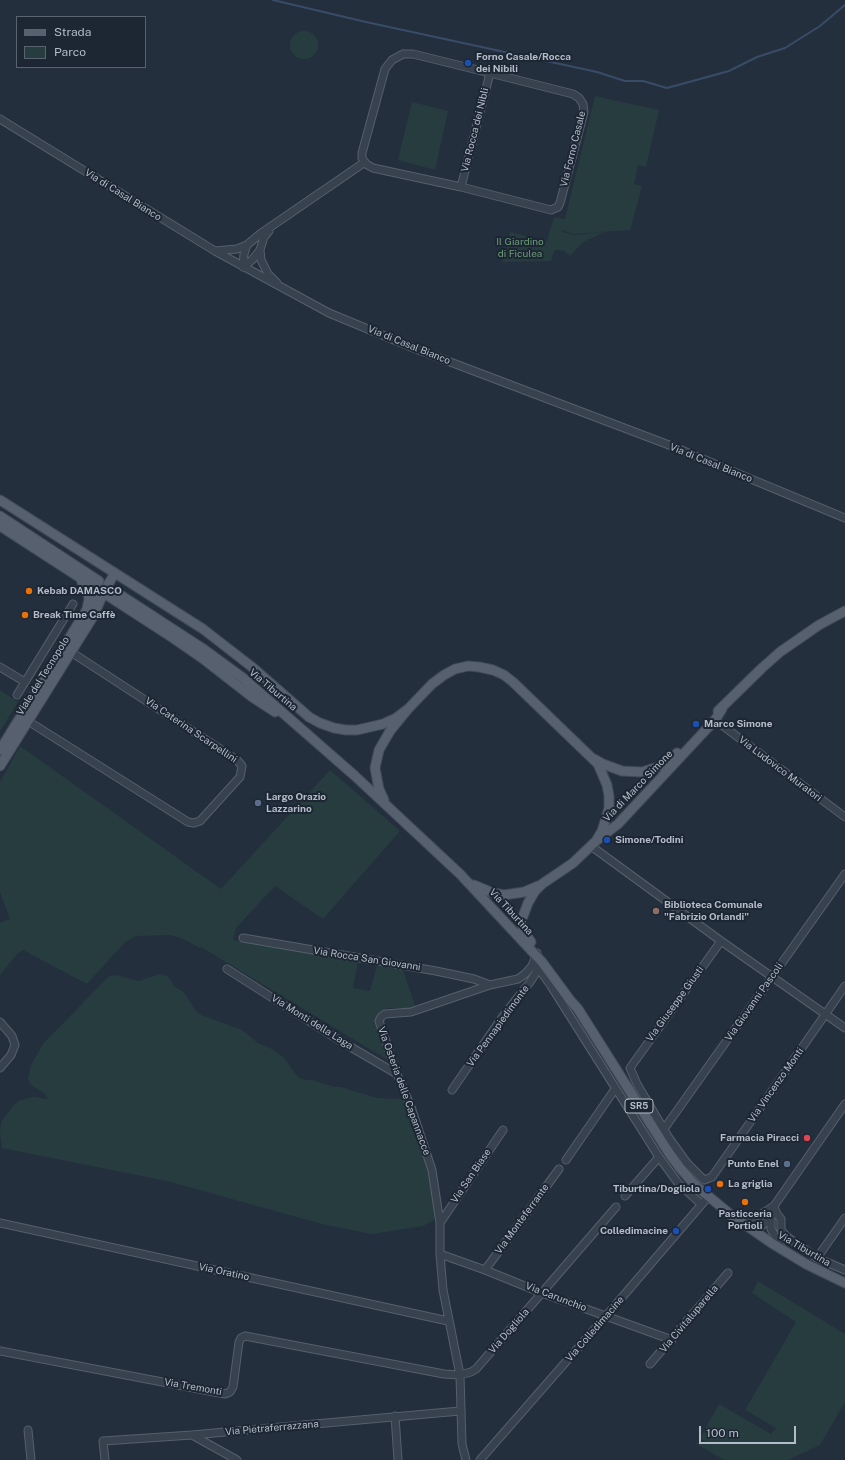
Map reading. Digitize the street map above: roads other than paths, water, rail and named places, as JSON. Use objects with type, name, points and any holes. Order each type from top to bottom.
[{"type":"main road","name":"Via Tiburtina","points":[[0,500],[203,629],[252,667],[309,717],[320,723],[346,730],[358,730],[383,724],[396,718],[408,709]]},
{"type":"main road","points":[[0,516],[99,581]]},
{"type":"main road","points":[[0,526],[196,654],[258,701],[294,723]]},
{"type":"main road","name":"Viale del Tecnopolo","points":[[0,766],[28,721],[68,649],[115,573]]},
{"type":"main road","points":[[79,578],[88,593],[90,613],[108,605],[113,604],[122,606]]},
{"type":"main road","name":"Via Tiburtina","points":[[116,592],[219,660],[294,723],[389,807],[460,874],[538,960],[578,1009],[674,1161],[688,1177],[708,1197],[783,1251],[845,1283]]},
{"type":"main road","name":"Via di Marco Simone","points":[[460,874],[469,882],[483,890],[504,895],[524,892],[542,884],[573,863],[593,843],[618,824],[715,720],[722,709],[757,673],[780,652],[819,625],[845,611]]},
{"type":"main road","name":"Viale del Tecnopolo","points":[[0,750],[68,649]]},
{"type":"main road","points":[[389,807],[379,789],[376,778],[376,759],[384,741],[408,709],[432,684],[455,669],[468,666],[479,667],[493,670],[504,675],[513,682],[598,764],[609,796],[609,808],[607,819],[602,831],[593,843]]},
{"type":"main road","name":"Via di Marco Simone","points":[[590,756],[603,764],[622,771],[632,772],[651,770],[671,760],[711,716],[722,709]]},
{"type":"main road","name":"Via di Marco Simone","points":[[542,884],[531,896],[524,911],[522,926],[523,930],[528,939],[549,962],[574,997],[578,1009]]},
{"type":"street","name":"Via Forno Casale","points":[[403,54],[413,54],[490,73],[576,96],[583,104],[584,112],[560,203],[555,209],[551,210],[461,187],[373,168],[364,162],[362,153],[384,70],[392,60],[403,54]]},
{"type":"street","name":"Via Rocca dei Nibli","points":[[461,187],[490,73]]},
{"type":"street","name":"Via di Casal Bianco","points":[[0,119],[215,251],[284,290],[329,313],[416,349],[669,445],[845,518]]},
{"type":"street","points":[[215,251],[237,249],[247,245],[260,234],[364,162]]},
{"type":"street","points":[[243,267],[252,260],[260,250],[264,237],[275,225]]},
{"type":"street","points":[[243,267],[244,254],[247,245]]},
{"type":"street","points":[[260,250],[261,260],[268,274],[284,290]]},
{"type":"street","points":[[17,695],[73,604]]},
{"type":"street","points":[[52,639],[68,649]]},
{"type":"street","name":"Via Caterina Scarpellini","points":[[28,721],[188,822],[194,823],[200,820],[240,777],[242,766],[237,760],[68,649]]},
{"type":"street","points":[[0,667],[25,682]]},
{"type":"street","name":"Via Ludovico Muratori","points":[[715,720],[845,817]]},
{"type":"street","points":[[593,843],[721,941],[845,1028]]},
{"type":"street","name":"Via Giovanni Pascoli","points":[[664,1129],[845,874]]},
{"type":"street","name":"Via Rocca San Giovanni","points":[[243,938],[436,971],[474,979],[490,985]]},
{"type":"street","name":"Via Giuseppe Giusti","points":[[664,1129],[637,1084],[630,1068],[721,941]]},
{"type":"street","points":[[538,960],[615,1089],[659,1157],[678,1183],[701,1204]]},
{"type":"street","name":"Via Osteria delle Capannacce","points":[[466,1460],[462,1444],[460,1375],[443,1290],[440,1254],[440,1223],[434,1180],[430,1161],[412,1107],[397,1074],[379,1022],[381,1017],[387,1014],[415,1011],[490,985],[522,977],[538,960]]},
{"type":"street","name":"Via Pennapiedimonte","points":[[452,1090],[502,1016],[530,982],[538,960]]},
{"type":"street","name":"Via Monti della Laga","points":[[227,969],[397,1074]]},
{"type":"street","name":"Via Vincenzo Monti","points":[[664,1129],[684,1160],[704,1180],[712,1177],[845,986]]},
{"type":"street","points":[[0,1022],[12,1036],[15,1045],[11,1055],[0,1068]]},
{"type":"street","points":[[566,1160],[615,1089]]},
{"type":"street","points":[[755,1232],[766,1222],[773,1209],[845,1104]]},
{"type":"street","name":"Via San Biase","points":[[440,1223],[503,1130]]},
{"type":"street","points":[[625,1196],[659,1157]]},
{"type":"street","name":"Via Monteferrante","points":[[485,1270],[559,1169]]},
{"type":"street","name":"Via Colledimacine","points":[[480,1460],[673,1240],[708,1197]]},
{"type":"street","name":"Via Dogliola","points":[[460,1375],[476,1369],[616,1207]]},
{"type":"street","points":[[731,1214],[745,1218],[760,1215],[773,1209]]},
{"type":"street","points":[[773,1209],[770,1224],[771,1230],[783,1251]]},
{"type":"street","points":[[773,1209],[781,1219],[781,1227],[783,1232],[793,1241],[817,1258],[845,1270]]},
{"type":"street","points":[[755,1232],[760,1215]]},
{"type":"street","points":[[817,1258],[845,1218]]},
{"type":"street","name":"Via Oratino","points":[[0,1223],[448,1321]]},
{"type":"street","name":"Via Carunchio","points":[[440,1254],[672,1340]]},
{"type":"street","name":"Via Civitaluparella","points":[[650,1364],[728,1273]]},
{"type":"street","name":"Via Tremonti","points":[[0,1351],[224,1394],[230,1392],[233,1387],[239,1342],[241,1338],[245,1336],[444,1374],[460,1375]]},
{"type":"street","name":"Via Pietraferrazzana","points":[[106,1460],[103,1441],[192,1435],[460,1411]]},
{"type":"street","points":[[394,1416],[398,1460]]},
{"type":"street","points":[[28,1430],[31,1460]]},
{"type":"street","points":[[192,1435],[237,1460]]},
{"type":"waterway","points":[[273,0],[366,22],[597,72],[625,81],[643,81],[667,88],[729,71],[757,57],[785,48],[820,26],[845,5]]},
{"type":"place","name":"Forno Casale/Rocca dei Nibili","points":[[468,63]]},
{"type":"place","name":"Kebab DAMASCO","points":[[29,591]]},
{"type":"place","name":"Break Time Caffè","points":[[25,615]]},
{"type":"place","name":"Marco Simone","points":[[696,724]]},
{"type":"place","name":"Largo Orazio Lazzarino","points":[[258,803]]},
{"type":"place","name":"Simone/Todini","points":[[607,840]]},
{"type":"place","name":"Biblioteca Comunale \"Fabrizio Orlandi\"","points":[[656,911]]},
{"type":"place","name":"Farmacia Piracci","points":[[807,1138]]},
{"type":"place","name":"Punto Enel","points":[[787,1164]]},
{"type":"place","name":"La griglia","points":[[720,1184]]},
{"type":"place","name":"Tiburtina/Dogliola","points":[[708,1189]]},
{"type":"place","name":"Pasticceria Portioli","points":[[745,1202]]},
{"type":"place","name":"Colledimacine","points":[[676,1231]]},
{"type":"park label","name":"Il Giardino di Ficulea","points":[[520,248]]}]
